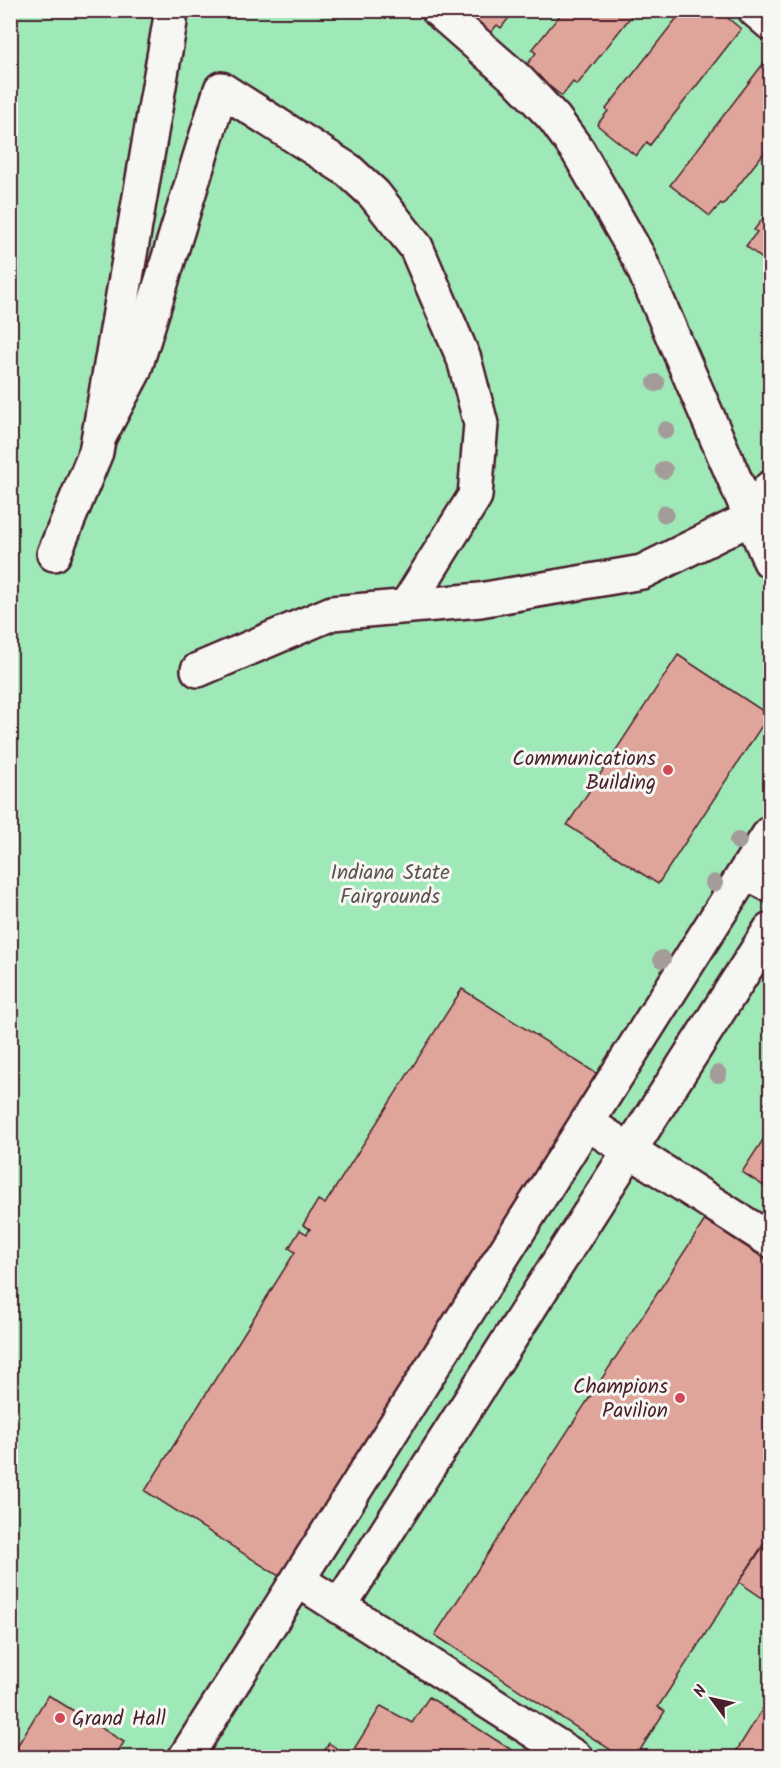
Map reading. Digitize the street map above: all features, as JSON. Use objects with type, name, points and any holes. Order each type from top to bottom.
[{"type":"lane","points":[[438,10],[518,80],[554,118],[578,151],[639,258],[761,511],[770,559]]},
{"type":"lane","points":[[755,10],[771,23]]},
{"type":"lane","points":[[54,554],[96,452],[170,22]]},
{"type":"lane","points":[[99,437],[134,371],[221,89],[348,170],[374,194],[416,247],[464,359],[481,424],[475,495],[407,605]]},
{"type":"lane","points":[[198,670],[332,613],[480,600],[642,572],[761,511],[771,488]]},
{"type":"lane","points":[[185,1758],[668,996],[758,878],[771,833]]},
{"type":"lane","points":[[339,1606],[771,930]]},
{"type":"lane","points":[[668,996],[711,1023]]},
{"type":"lane","points":[[587,1123],[771,1240]]},
{"type":"lane","points":[[513,1239],[557,1266]]},
{"type":"lane","points":[[436,1360],[480,1386]]},
{"type":"lane","points":[[361,1480],[403,1507]]},
{"type":"lane","points":[[298,1580],[576,1758]]},
{"type":"green space","name":"Indiana State Fairgrounds","points":[[11,11],[770,11],[770,1757],[11,1757]]},
{"type":"building","points":[[456,10],[515,10],[501,28],[497,25],[488,36]]},
{"type":"building","points":[[564,10],[636,10],[577,85],[573,82],[562,96],[525,67],[536,53],[532,50]]},
{"type":"building","points":[[683,10],[718,10],[741,29],[650,145],[647,142],[636,156],[597,125],[608,111],[606,109]]},
{"type":"building","points":[[770,55],[770,145],[723,205],[721,203],[710,216],[670,185]]},
{"type":"building","points":[[770,209],[770,265],[746,246],[757,232],[754,230]]},
{"type":"building","name":"Communications Building","points":[[678,655],[769,715],[658,884],[567,825]]},
{"type":"building","points":[[462,989],[599,1075],[282,1578],[145,1491],[295,1252],[289,1248],[300,1230],[307,1234],[310,1229],[303,1225],[318,1200],[325,1204]]},
{"type":"building","points":[[770,1095],[770,1108],[765,1104]]},
{"type":"building","points":[[770,1129],[770,1190],[742,1172]]},
{"type":"building","name":"Champions Pavilion","points":[[705,1220],[770,1262],[770,1534],[658,1707],[665,1711],[635,1758],[623,1758],[435,1635]]},
{"type":"building","points":[[762,1548],[770,1553],[770,1603],[739,1582]]},
{"type":"building","name":"Grand Hall","points":[[48,1695],[124,1742],[114,1758],[10,1758]]},
{"type":"building","points":[[429,1697],[524,1758],[320,1758],[329,1743],[349,1757],[381,1706],[412,1723]]},
{"type":"building","points":[[770,1697],[770,1758],[732,1758]]},
{"type":"place","name":"Communications Building","points":[[668,770]]},
{"type":"place","name":"Champions Pavilion","points":[[680,1398]]},
{"type":"place","name":"Grand Hall","points":[[60,1718]]}]
